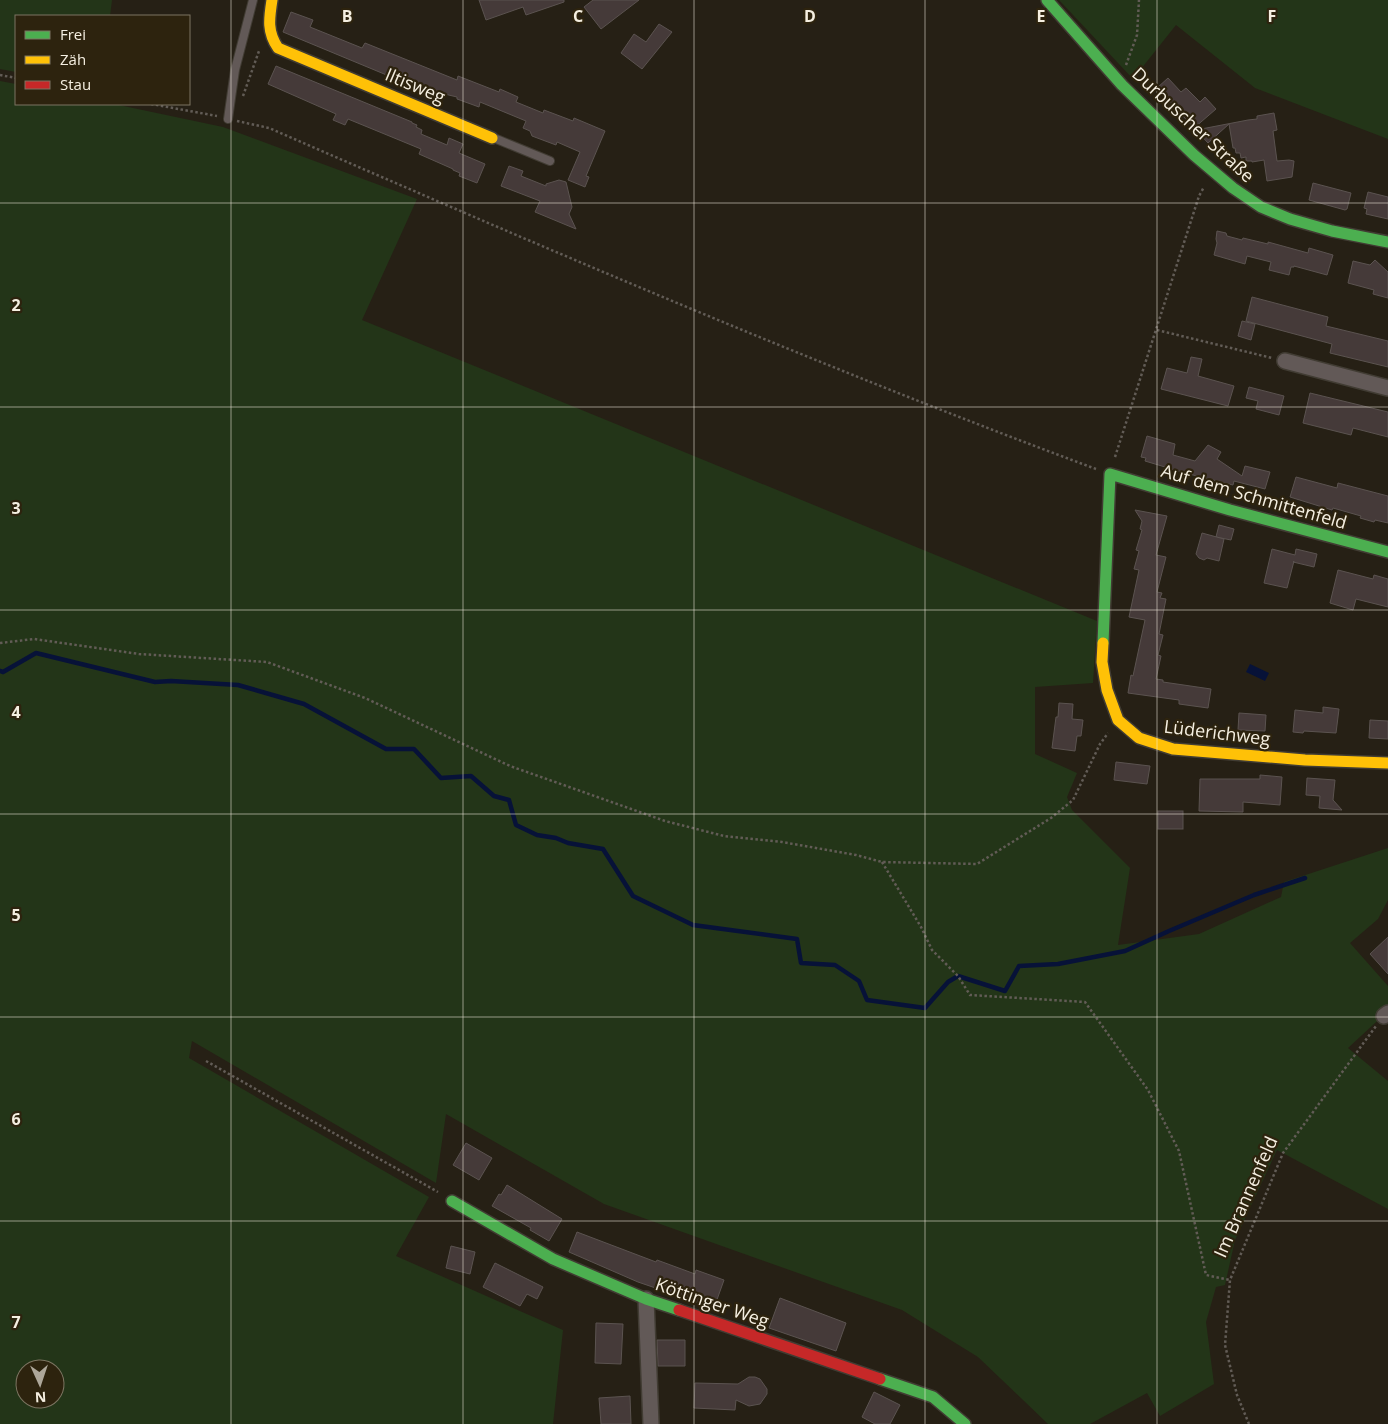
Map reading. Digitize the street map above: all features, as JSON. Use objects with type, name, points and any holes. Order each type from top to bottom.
[{"type":"street","points":[[270,38],[268,23],[272,0]]},
{"type":"street","name":"Durbuscher Straße","points":[[1047,0],[1116,78],[1212,172],[1250,201],[1277,214],[1328,230],[1388,242]]},
{"type":"street","name":"Iltisweg","points":[[270,38],[278,48],[492,138]]},
{"type":"street","points":[[1285,361],[1388,388]]},
{"type":"street","name":"Auf dem Schmittenfeld","points":[[1110,474],[1230,510],[1388,552]]},
{"type":"street","name":"Lüderichweg","points":[[1110,474],[1102,662],[1107,690],[1118,720],[1139,738],[1173,749],[1304,760],[1388,763]]},
{"type":"street","name":"Köttinger Weg","points":[[452,1200],[553,1259],[646,1299],[934,1397],[965,1424]]},
{"type":"street","points":[[646,1299],[651,1424]]},
{"type":"lane","points":[[232,120],[235,70],[253,0]]},
{"type":"lane","name":"Iltisweg","points":[[492,138],[550,161]]},
{"type":"path","points":[[1116,78],[1126,68],[1137,34],[1139,0]]},
{"type":"path","points":[[241,104],[257,54],[270,38]]},
{"type":"path","points":[[0,75],[15,78]]},
{"type":"path","points":[[156,105],[269,128],[567,258],[931,406],[1110,474],[1199,196],[1212,172]]},
{"type":"path","points":[[232,120],[238,112]]},
{"type":"path","points":[[1157,330],[1285,361]]},
{"type":"path","points":[[0,642],[34,639],[139,654],[267,662],[365,698],[510,766],[665,821],[724,836],[782,842],[856,855],[882,862],[977,864],[1051,818],[1073,800],[1100,744],[1118,720]]},
{"type":"path","points":[[882,862],[921,927],[932,950],[958,976],[970,995],[1086,1002],[1148,1090],[1179,1151],[1206,1275],[1230,1280]]},
{"type":"path","name":"Im Brannenfeld","points":[[1250,1424],[1237,1395],[1225,1345],[1230,1280],[1283,1153],[1333,1083],[1386,1014]]},
{"type":"path","points":[[206,1061],[452,1200]]},
{"type":"green space","points":[[0,0],[112,0],[110,15],[15,15],[15,72],[0,69]]},
{"type":"green space","points":[[1059,0],[1388,0],[1388,139],[1255,88],[1176,25],[1133,79]]},
{"type":"green space","points":[[0,81],[15,84],[15,105],[119,105],[223,127],[417,199],[362,320],[1097,621],[1093,683],[1035,687],[1035,754],[1077,773],[1067,797],[1072,810],[1130,868],[1118,945],[1199,934],[1281,897],[1284,882],[1388,848],[1388,900],[1378,919],[1350,943],[1388,986],[1388,1011],[1348,1048],[1388,1081],[1388,1209],[1277,1150],[1235,1240],[1225,1285],[1216,1287],[1206,1322],[1214,1384],[1160,1416],[1147,1393],[1090,1424],[1048,1424],[978,1357],[902,1310],[604,1204],[446,1114],[436,1183],[192,1041],[189,1058],[429,1197],[396,1256],[563,1330],[553,1424],[0,1424]]},
{"type":"water","points":[[1250,664],[1269,673],[1265,681],[1246,672]]},
{"type":"building","points":[[479,0],[564,0],[564,2],[526,15],[523,7],[486,20]]},
{"type":"building","points":[[593,0],[639,0],[601,29],[584,7]]},
{"type":"building","points":[[291,12],[313,20],[310,27],[362,48],[365,43],[457,80],[458,76],[499,92],[500,89],[518,97],[516,102],[543,113],[544,110],[573,121],[574,118],[605,131],[586,176],[589,177],[585,187],[568,180],[580,152],[557,142],[556,145],[532,136],[530,131],[523,128],[526,121],[480,102],[479,107],[457,99],[457,97],[432,91],[430,93],[283,32]]},
{"type":"building","points":[[659,24],[672,32],[642,69],[621,53],[634,34],[646,42]]},
{"type":"building","points":[[276,66],[412,122],[422,130],[421,134],[447,145],[449,138],[463,144],[459,153],[485,164],[477,183],[459,176],[460,173],[453,169],[419,154],[421,149],[348,119],[345,125],[333,120],[336,114],[268,84]]},
{"type":"building","points":[[1168,78],[1181,92],[1186,88],[1200,102],[1205,97],[1216,109],[1194,128],[1157,88]]},
{"type":"building","points":[[1274,113],[1277,130],[1273,131],[1277,161],[1294,161],[1292,177],[1267,181],[1264,160],[1246,161],[1246,157],[1241,158],[1240,153],[1236,153],[1235,148],[1233,148],[1229,124],[1208,143],[1196,130],[1248,120],[1257,119],[1257,116]]},
{"type":"building","points":[[509,166],[523,171],[521,176],[546,186],[546,184],[559,180],[566,182],[572,207],[569,214],[576,229],[535,212],[540,201],[501,186]]},
{"type":"building","points":[[1313,183],[1351,193],[1347,209],[1309,200]]},
{"type":"building","points":[[1368,192],[1388,197],[1388,219],[1366,214],[1367,209],[1364,208]]},
{"type":"building","points":[[1217,231],[1242,240],[1243,238],[1268,244],[1268,242],[1308,253],[1309,248],[1333,255],[1327,275],[1294,266],[1291,267],[1289,275],[1269,270],[1271,262],[1247,256],[1245,264],[1214,255]]},
{"type":"building","points":[[1375,260],[1388,272],[1388,298],[1373,294],[1374,290],[1348,283],[1353,261],[1370,265]]},
{"type":"building","points":[[1252,297],[1328,317],[1326,326],[1388,341],[1388,367],[1330,353],[1332,344],[1246,321]]},
{"type":"building","points":[[1242,321],[1255,324],[1251,340],[1238,336]]},
{"type":"building","points":[[1191,357],[1202,359],[1198,376],[1234,386],[1228,406],[1161,389],[1167,368],[1187,373]]},
{"type":"building","points":[[1249,387],[1284,396],[1279,415],[1256,409],[1258,401],[1246,398]]},
{"type":"building","points":[[1310,393],[1388,412],[1388,437],[1353,428],[1351,435],[1303,423]]},
{"type":"building","points":[[1147,436],[1175,444],[1173,455],[1195,461],[1208,445],[1221,452],[1217,459],[1242,476],[1245,466],[1270,472],[1265,489],[1234,481],[1233,485],[1145,461],[1146,458],[1141,457]]},
{"type":"building","points":[[1296,477],[1337,488],[1338,483],[1388,496],[1388,523],[1375,520],[1374,522],[1360,518],[1361,516],[1333,508],[1332,510],[1290,497]]},
{"type":"building","points":[[1135,510],[1167,516],[1156,555],[1166,557],[1157,592],[1162,593],[1160,598],[1166,599],[1159,634],[1163,635],[1158,655],[1161,656],[1156,679],[1163,680],[1163,682],[1211,689],[1208,708],[1179,704],[1179,700],[1128,693],[1145,620],[1129,617],[1139,570],[1134,569],[1139,551],[1136,550],[1142,530],[1140,529],[1142,521]]},
{"type":"building","points":[[1219,525],[1234,529],[1231,540],[1216,537]]},
{"type":"building","points":[[1202,533],[1224,539],[1219,561],[1207,558],[1204,560],[1196,554]]},
{"type":"building","points":[[1272,549],[1295,555],[1296,549],[1317,554],[1314,567],[1294,562],[1287,588],[1264,583]]},
{"type":"building","points":[[1338,570],[1373,579],[1374,575],[1388,579],[1388,607],[1356,599],[1353,610],[1330,603]]},
{"type":"building","points":[[1059,703],[1073,704],[1072,719],[1083,720],[1081,736],[1077,736],[1075,751],[1052,748]]},
{"type":"building","points":[[1323,707],[1339,709],[1336,733],[1293,732],[1295,710],[1323,713]]},
{"type":"building","points":[[1239,713],[1266,715],[1265,731],[1238,730]]},
{"type":"building","points":[[1370,720],[1388,721],[1388,739],[1369,738]]},
{"type":"building","points":[[1116,762],[1150,766],[1147,784],[1114,780]]},
{"type":"building","points":[[1260,775],[1282,777],[1280,805],[1243,802],[1243,812],[1199,811],[1200,779],[1260,779]]},
{"type":"building","points":[[1307,778],[1335,780],[1333,800],[1342,810],[1319,808],[1320,796],[1306,795]]},
{"type":"building","points":[[1158,811],[1183,811],[1183,829],[1158,829]]},
{"type":"building","points":[[1388,937],[1388,974],[1370,954]]},
{"type":"building","points":[[466,1143],[492,1158],[479,1180],[453,1165]]},
{"type":"building","points":[[507,1185],[562,1219],[549,1241],[530,1230],[531,1228],[492,1206]]},
{"type":"building","points":[[577,1232],[656,1262],[657,1260],[695,1274],[696,1270],[724,1280],[714,1308],[638,1282],[569,1252]]},
{"type":"building","points":[[451,1246],[475,1252],[470,1274],[446,1268]]},
{"type":"building","points":[[495,1263],[543,1287],[537,1299],[527,1294],[520,1306],[483,1287]]},
{"type":"building","points":[[780,1298],[846,1323],[836,1351],[769,1328]]},
{"type":"building","points":[[596,1323],[623,1324],[621,1364],[595,1363]]},
{"type":"building","points":[[657,1340],[685,1340],[685,1366],[658,1366]]},
{"type":"building","points":[[749,1377],[760,1379],[767,1389],[767,1394],[760,1404],[749,1406],[736,1400],[735,1410],[694,1408],[695,1383],[738,1384]]},
{"type":"building","points":[[874,1392],[900,1405],[890,1424],[875,1424],[862,1417]]},
{"type":"building","points":[[630,1396],[631,1424],[601,1424],[599,1398]]},
{"type":"waterway","points":[[0,671],[3,672],[36,653],[155,682],[171,681],[238,685],[304,704],[386,749],[414,749],[441,778],[471,776],[494,796],[509,800],[516,825],[537,835],[603,849],[633,896],[693,925],[797,939],[801,963],[835,965],[859,981],[867,1000],[925,1008],[948,982],[958,976],[1005,991],[1019,966],[1058,964],[1125,951],[1254,895],[1305,878]]},
{"type":"traffic: fast","points":[[1047,0],[1122,85],[1194,155],[1233,188],[1261,207],[1290,219],[1332,231],[1388,242]]},
{"type":"traffic: fast","points":[[1103,643],[1110,474],[1230,510],[1388,552]]},
{"type":"traffic: fast","points":[[452,1201],[553,1259],[646,1299],[679,1310]]},
{"type":"traffic: fast","points":[[880,1379],[933,1397],[965,1424]]},
{"type":"traffic: slow","points":[[272,0],[270,31],[278,48],[492,138]]},
{"type":"traffic: slow","points":[[1103,643],[1102,662],[1107,690],[1118,720],[1139,738],[1173,749],[1305,760],[1388,763]]},
{"type":"traffic: jam","points":[[679,1310],[880,1379]]}]
